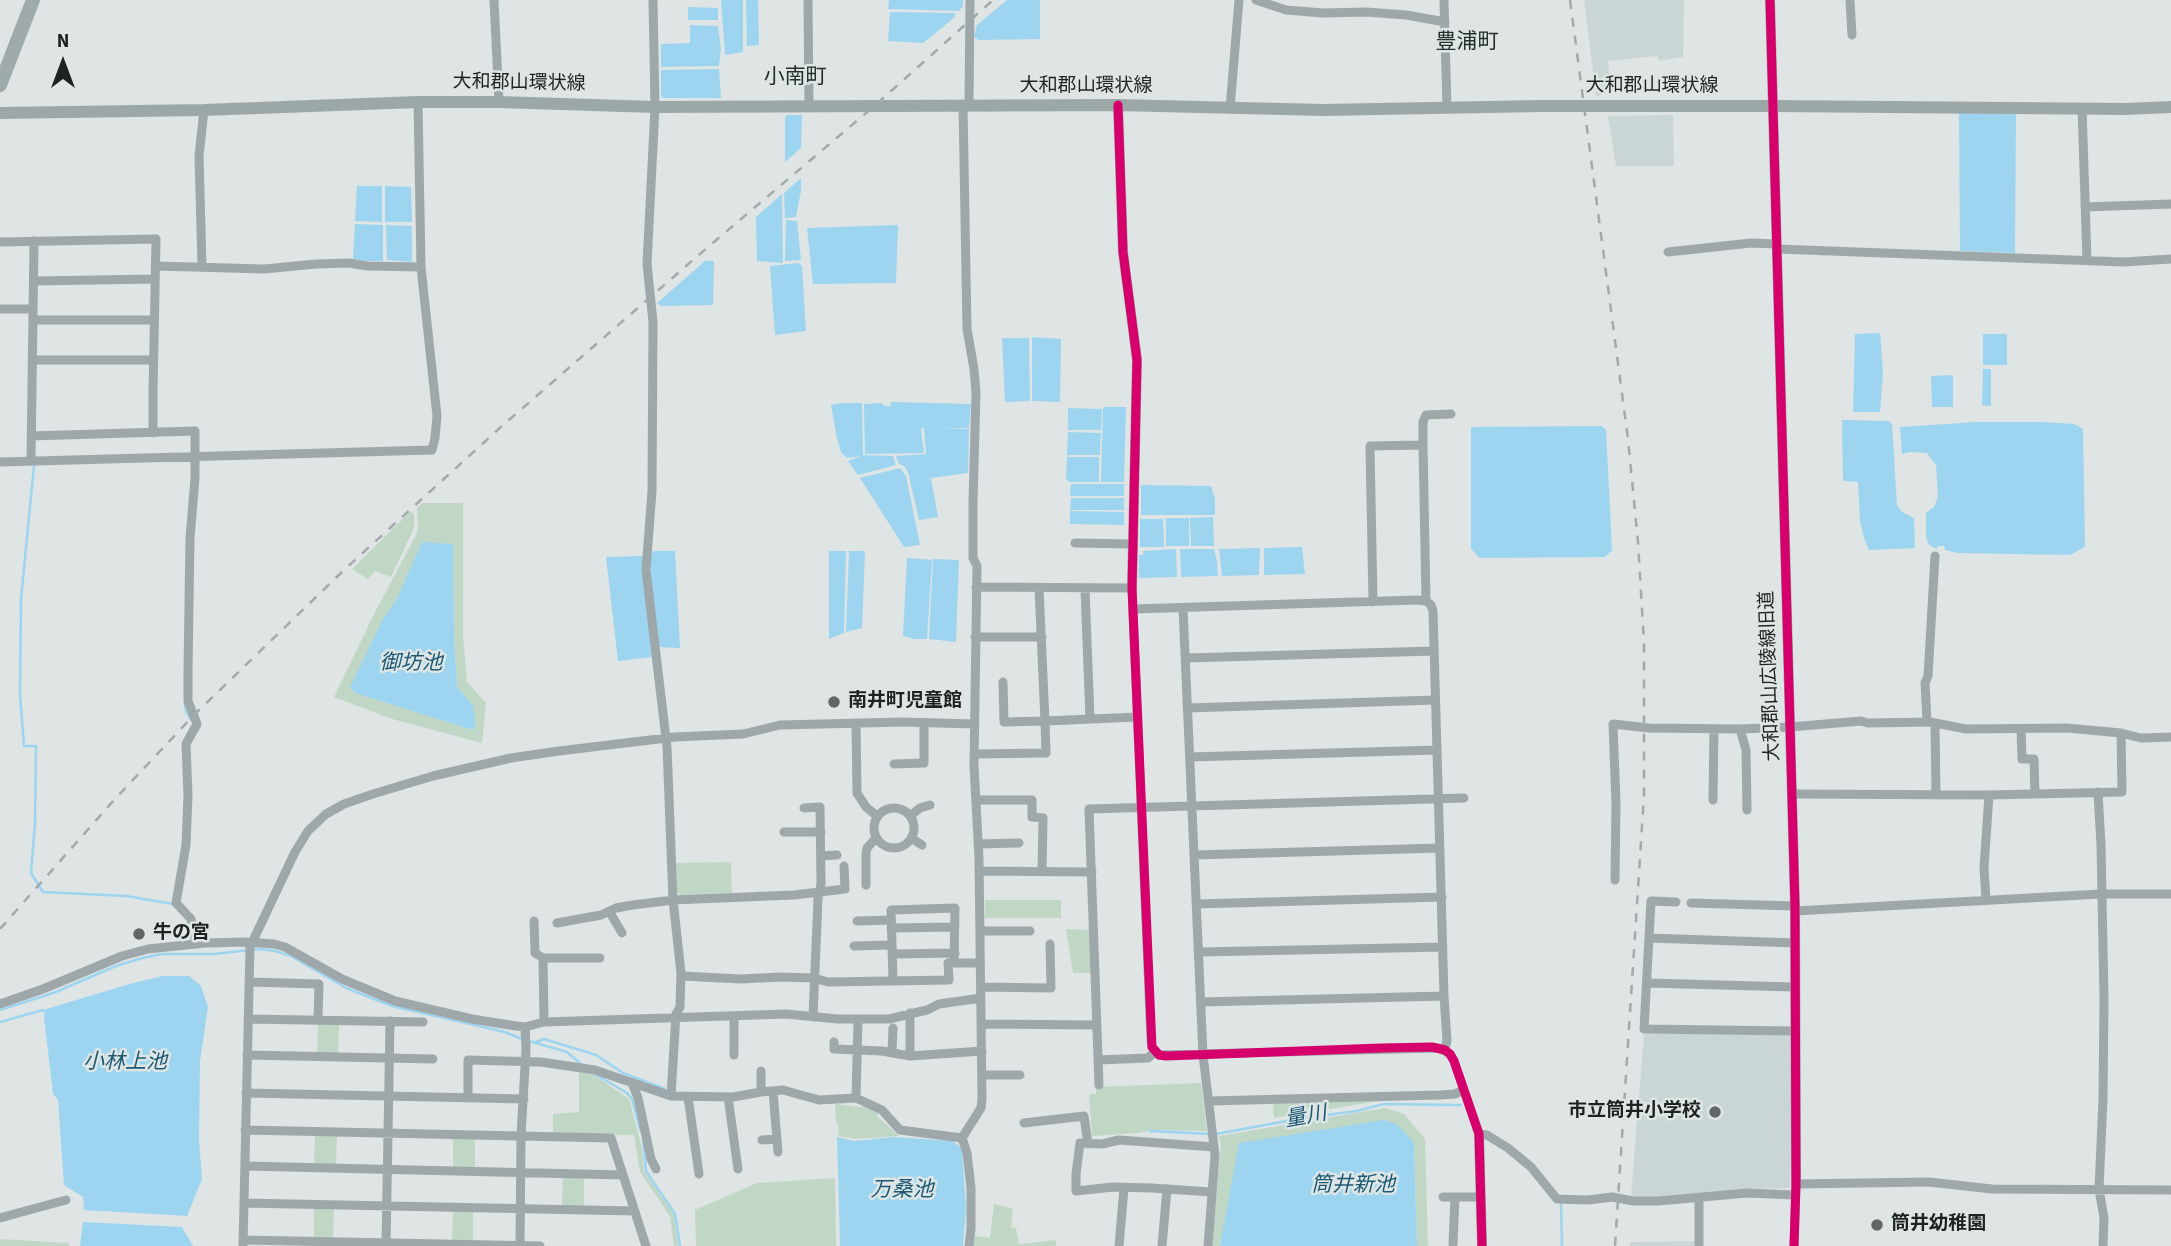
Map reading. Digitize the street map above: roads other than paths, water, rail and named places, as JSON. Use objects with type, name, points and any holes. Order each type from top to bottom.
[{"type":"main road","points":[[0,85],[33,0]]},
{"type":"main road","name":"大和郡山環状線","points":[[0,113],[204,110],[418,102],[655,107],[1118,105],[1230,109],[1541,106],[2171,107]]},
{"type":"street","points":[[494,0],[499,102]]},
{"type":"street","points":[[653,0],[655,107],[647,264],[653,302],[652,491],[646,570],[666,738],[673,900],[681,976],[671,1096]]},
{"type":"street","points":[[808,0],[809,107]]},
{"type":"street","points":[[962,1138],[981,1108],[982,1075],[975,754],[977,566],[973,558],[976,393],[967,329],[966,106],[970,0]]},
{"type":"street","points":[[1230,109],[1239,0]]},
{"type":"street","points":[[1256,0],[1286,10],[1406,15],[1445,22]]},
{"type":"street","points":[[1444,0],[1447,108]]},
{"type":"street","name":"大和郡山広陵線旧道","points":[[1770,0],[1795,909],[1794,1246]]},
{"type":"street","points":[[1850,0],[1852,36]]},
{"type":"street","points":[[0,462],[432,450],[437,416],[421,267],[418,102]]},
{"type":"street","points":[[1118,105],[1122,252],[1138,360],[1132,588],[1151,1040],[1155,1052]]},
{"type":"street","points":[[2082,108],[2087,260]]},
{"type":"street","points":[[202,266],[200,156],[204,110]]},
{"type":"street","points":[[2085,207],[2171,204]]},
{"type":"street","points":[[0,242],[156,239],[153,433]]},
{"type":"street","points":[[31,461],[34,242]]},
{"type":"street","points":[[1668,252],[1751,243],[2124,262],[2171,259]]},
{"type":"street","points":[[156,266],[264,269],[349,263],[421,267]]},
{"type":"street","points":[[34,281],[155,279]]},
{"type":"street","points":[[0,309],[33,309]]},
{"type":"street","points":[[33,320],[154,320]]},
{"type":"street","points":[[32,360],[153,360]]},
{"type":"street","points":[[1426,601],[1423,422],[1426,415],[1451,414]]},
{"type":"street","points":[[31,436],[195,431],[190,538],[188,701],[197,724],[186,744],[186,845],[176,903],[191,919],[196,944]]},
{"type":"street","points":[[1373,601],[1370,446],[1423,445]]},
{"type":"street","points":[[1075,543],[1133,544]]},
{"type":"street","points":[[1935,556],[1928,676],[1925,683],[1936,795]]},
{"type":"street","points":[[976,587],[1132,588]]},
{"type":"street","points":[[975,754],[1046,753],[1040,588]]},
{"type":"street","points":[[1085,589],[1090,719]]},
{"type":"street","points":[[1134,609],[1373,601],[1426,601],[1431,604],[1447,1040],[1445,1050]]},
{"type":"street","points":[[1183,609],[1203,1055],[1213,1138],[1208,1246]]},
{"type":"street","points":[[975,636],[1042,637]]},
{"type":"street","points":[[1186,658],[1434,651]]},
{"type":"street","points":[[1003,682],[1004,722],[1139,717]]},
{"type":"street","points":[[1188,708],[1435,700]]},
{"type":"street","points":[[1615,880],[1613,724],[1740,729],[1861,721],[1931,723],[1965,729],[2067,729],[2121,733],[2141,738],[2171,737]]},
{"type":"street","points":[[856,723],[857,793],[877,816]]},
{"type":"street","points":[[540,1246],[243,1243],[250,947],[295,852],[308,831],[326,814],[344,804],[433,776],[511,758],[666,738],[743,734],[770,726],[856,723],[975,724]]},
{"type":"street","points":[[894,764],[924,764],[924,723]]},
{"type":"street","points":[[1713,800],[1714,729]]},
{"type":"street","points":[[1740,729],[1746,750],[1747,810]]},
{"type":"street","points":[[2021,729],[2021,759],[2034,759],[2035,794]]},
{"type":"street","points":[[1792,794],[1989,795],[2122,792],[2121,733]]},
{"type":"street","points":[[1190,757],[1437,750]]},
{"type":"street","points":[[2098,792],[2104,1011],[2099,1189],[2104,1218],[2103,1246]]},
{"type":"street","points":[[1986,900],[1984,868],[1989,795]]},
{"type":"street","points":[[1100,1085],[1089,809],[1464,798]]},
{"type":"street","points":[[977,800],[1032,800],[1032,817],[1043,818],[1042,872]]},
{"type":"street","points":[[910,816],[920,808],[930,805]]},
{"type":"street","points":[[804,808],[820,807],[820,891],[813,1017]]},
{"type":"street","points":[[892,808],[903,810],[914,824],[911,838],[906,844],[895,848],[884,846],[876,838],[874,827],[877,816],[892,808]]},
{"type":"street","points":[[784,832],[821,832]]},
{"type":"street","points":[[866,884],[867,848],[876,838]]},
{"type":"street","points":[[911,838],[922,845]]},
{"type":"street","points":[[978,844],[1019,843]]},
{"type":"street","points":[[1195,855],[1440,848]]},
{"type":"street","points":[[821,856],[837,855]]},
{"type":"street","points":[[557,923],[584,919],[615,908],[673,900],[771,897],[845,889],[844,866]]},
{"type":"street","points":[[979,871],[1092,872]]},
{"type":"street","points":[[1691,903],[1795,909],[2101,894],[2171,894]]},
{"type":"street","points":[[1197,904],[1441,897]]},
{"type":"street","points":[[1676,902],[1651,901],[1644,1029],[1794,1031]]},
{"type":"street","points":[[681,976],[814,978],[828,982],[948,979],[948,963],[954,958],[955,908],[891,910],[893,980]]},
{"type":"street","points":[[609,911],[622,933]]},
{"type":"street","points":[[534,921],[535,953],[543,958],[600,958]]},
{"type":"street","points":[[856,921],[955,928]]},
{"type":"street","points":[[980,931],[1030,931]]},
{"type":"street","points":[[1649,938],[1795,943]]},
{"type":"street","points":[[0,1004],[122,956],[148,949],[196,944],[250,947],[274,944],[285,947],[342,979],[395,1001],[525,1030],[544,1022],[786,1014],[889,1019],[956,1000],[981,999]]},
{"type":"street","points":[[981,987],[1051,988],[1050,944]]},
{"type":"street","points":[[854,946],[892,949],[980,963]]},
{"type":"street","points":[[1199,952],[1443,947]]},
{"type":"street","points":[[543,958],[544,1022]]},
{"type":"street","points":[[249,982],[319,984],[318,1020]]},
{"type":"street","points":[[1647,983],[1794,987]]},
{"type":"street","points":[[1201,1002],[1444,996]]},
{"type":"street","points":[[910,1013],[910,1056]]},
{"type":"street","points":[[734,1016],[734,1055]]},
{"type":"street","points":[[248,1019],[423,1022]]},
{"type":"street","points":[[856,1098],[858,1019]]},
{"type":"street","points":[[386,1244],[390,1021]]},
{"type":"street","points":[[982,1024],[1097,1025]]},
{"type":"street","points":[[892,1028],[892,1053]]},
{"type":"street","points":[[520,1246],[525,1030]]},
{"type":"street","points":[[834,1042],[834,1049],[910,1056],[982,1051]]},
{"type":"street","points":[[1155,1052],[1167,1056],[1419,1047],[1445,1050],[1454,1062],[1479,1133],[1482,1246]]},
{"type":"street","points":[[1098,1060],[1148,1058],[1155,1052]]},
{"type":"street","points":[[247,1055],[433,1059]]},
{"type":"street","points":[[468,1097],[468,1060],[526,1062],[595,1070],[671,1096],[727,1097],[773,1091],[794,1092],[819,1100],[856,1098],[881,1110],[900,1130],[962,1138]]},
{"type":"street","points":[[761,1070],[761,1092]]},
{"type":"street","points":[[982,1075],[1020,1075]]},
{"type":"street","points":[[632,1083],[656,1170]]},
{"type":"street","points":[[1209,1101],[1440,1095],[1464,1090]]},
{"type":"street","points":[[773,1091],[778,1152]]},
{"type":"street","points":[[246,1093],[524,1099]]},
{"type":"street","points":[[688,1097],[699,1174]]},
{"type":"street","points":[[727,1097],[738,1169]]},
{"type":"street","points":[[1024,1123],[1084,1116],[1088,1144]]},
{"type":"street","points":[[245,1130],[611,1138],[646,1246]]},
{"type":"street","points":[[1479,1133],[1508,1148],[1531,1167],[1557,1199],[1588,1200],[1612,1197],[1633,1201],[1658,1201],[1929,1182],[1992,1189],[2171,1190]]},
{"type":"street","points":[[962,1138],[967,1153],[971,1195],[969,1246]]},
{"type":"street","points":[[1212,1192],[1124,1188],[1076,1191],[1080,1143],[1213,1138]]},
{"type":"street","points":[[762,1140],[777,1139]]},
{"type":"street","points":[[245,1166],[623,1175]]},
{"type":"street","points":[[1119,1246],[1124,1188]]},
{"type":"street","points":[[1162,1246],[1167,1189]]},
{"type":"street","points":[[1443,1197],[1480,1196]]},
{"type":"street","points":[[1453,1244],[1455,1197]]},
{"type":"street","points":[[1699,1199],[1699,1246]]},
{"type":"street","points":[[0,1218],[66,1200]]},
{"type":"street","points":[[244,1203],[635,1211]]},
{"type":"water","points":[[721,0],[743,0],[743,52],[725,55]]},
{"type":"water","points":[[746,0],[758,0],[759,45],[747,46]]},
{"type":"water","points":[[889,0],[963,0],[963,6],[959,11],[888,9]]},
{"type":"water","points":[[1007,0],[1040,0],[1040,39],[978,40],[974,36],[977,25]]},
{"type":"water","points":[[688,7],[718,8],[718,20],[688,20]]},
{"type":"water","points":[[890,12],[955,13],[955,17],[923,43],[888,41]]},
{"type":"water","points":[[690,25],[718,26],[721,49],[719,66],[661,67],[661,44],[690,43]]},
{"type":"water","points":[[719,69],[721,98],[661,96],[661,70]]},
{"type":"water","points":[[1959,113],[2016,114],[2015,253],[1960,251]]},
{"type":"water","points":[[787,115],[802,115],[801,148],[785,162],[785,118]]},
{"type":"water","points":[[801,178],[796,217],[785,218],[784,193]]},
{"type":"water","points":[[357,186],[382,186],[382,222],[355,221]]},
{"type":"water","points":[[385,186],[411,187],[412,222],[385,222]]},
{"type":"water","points":[[782,194],[783,263],[757,261],[756,217]]},
{"type":"water","points":[[786,220],[797,221],[801,260],[785,261]]},
{"type":"water","points":[[355,224],[383,225],[383,261],[353,259]]},
{"type":"water","points":[[386,225],[412,226],[412,262],[387,260]]},
{"type":"water","points":[[898,225],[896,283],[813,284],[807,228]]},
{"type":"water","points":[[705,261],[714,261],[713,305],[662,306],[657,303]]},
{"type":"water","points":[[798,263],[802,266],[806,331],[775,335],[770,266]]},
{"type":"water","points":[[1880,333],[1883,372],[1880,412],[1853,412],[1855,334]]},
{"type":"water","points":[[1983,334],[2007,334],[2007,365],[1983,365]]},
{"type":"water","points":[[1032,337],[1061,339],[1060,402],[1032,401]]},
{"type":"water","points":[[1002,338],[1029,338],[1030,401],[1005,402]]},
{"type":"water","points":[[1983,369],[1991,369],[1991,406],[1982,405]]},
{"type":"water","points":[[1953,375],[1953,407],[1932,407],[1931,376]]},
{"type":"water","points":[[891,402],[971,404],[969,428],[940,428],[969,429],[968,473],[931,478],[938,517],[919,520],[908,472],[899,464],[896,456],[926,454],[924,428],[921,429],[924,453],[865,454],[864,404],[882,403],[890,407]]},
{"type":"water","points":[[862,403],[863,455],[893,456],[896,465],[858,475],[848,461],[861,456],[847,458],[841,452],[837,439],[831,405]]},
{"type":"water","points":[[1103,407],[1126,407],[1124,482],[1101,482]]},
{"type":"water","points":[[1068,408],[1102,409],[1101,430],[1068,430]]},
{"type":"water","points":[[1842,420],[1889,421],[1892,424],[1897,505],[1902,512],[1914,518],[1915,548],[1869,550],[1860,521],[1858,482],[1843,481]]},
{"type":"water","points":[[1976,422],[2074,424],[2083,429],[2085,547],[2070,555],[1957,553],[1945,550],[1944,546],[1938,546],[1937,549],[1929,545],[1926,537],[1926,513],[1934,507],[1938,496],[1936,465],[1927,453],[1902,454],[1900,427]]},
{"type":"water","points":[[1602,426],[1606,430],[1612,550],[1605,557],[1480,558],[1471,549],[1471,427]]},
{"type":"water","points":[[1068,432],[1101,433],[1100,455],[1067,455]]},
{"type":"water","points":[[1067,457],[1099,457],[1099,482],[1069,482],[1066,479]]},
{"type":"water","points":[[900,468],[906,476],[920,545],[904,547],[860,478]]},
{"type":"water","points":[[1071,484],[1124,484],[1124,496],[1070,496]]},
{"type":"water","points":[[1141,485],[1211,486],[1215,499],[1215,515],[1141,515]]},
{"type":"water","points":[[1071,498],[1124,498],[1124,510],[1070,510]]},
{"type":"water","points":[[1070,511],[1124,512],[1124,525],[1070,524]]},
{"type":"water","points":[[1213,517],[1214,546],[1191,546],[1190,518]]},
{"type":"water","points":[[1166,518],[1189,518],[1189,546],[1166,546]]},
{"type":"water","points":[[1140,519],[1163,519],[1164,547],[1140,547]]},
{"type":"water","name":"御坊池","points":[[422,542],[453,544],[457,686],[473,706],[473,730],[355,693],[350,687],[383,619],[397,599]]},
{"type":"water","points":[[1302,547],[1305,574],[1264,575],[1264,548]]},
{"type":"water","points":[[1260,548],[1259,575],[1222,576],[1219,549]]},
{"type":"water","points":[[1176,549],[1177,577],[1139,578],[1139,555],[1143,555],[1143,551]]},
{"type":"water","points":[[1180,549],[1214,549],[1218,576],[1181,577]]},
{"type":"water","points":[[654,551],[675,551],[680,648],[659,647],[651,576],[651,554]]},
{"type":"water","points":[[829,551],[846,551],[844,633],[829,639]]},
{"type":"water","points":[[849,551],[865,551],[862,628],[846,632]]},
{"type":"water","points":[[644,556],[652,657],[618,661],[606,557]]},
{"type":"water","points":[[907,558],[932,560],[927,639],[903,636]]},
{"type":"water","points":[[933,559],[959,560],[956,642],[929,639]]},
{"type":"water","name":"小林上池","points":[[163,976],[189,976],[201,986],[208,1007],[200,1061],[199,1140],[202,1179],[187,1216],[84,1210],[83,1197],[64,1185],[58,1100],[53,1094],[44,1017],[46,1009]]},
{"type":"water","name":"筒井新池","points":[[1384,1120],[1397,1124],[1414,1143],[1417,1246],[1220,1246],[1239,1143]]},
{"type":"water","name":"万桑池","points":[[837,1137],[854,1141],[894,1137],[953,1141],[962,1149],[966,1208],[963,1246],[840,1246]]},
{"type":"water","points":[[83,1222],[182,1227],[193,1246],[80,1246]]},
{"type":"waterway","points":[[34,466],[21,599],[20,695],[24,746],[36,746],[31,873],[43,892],[126,896],[173,904]]},
{"type":"waterway","points":[[185,704],[191,720]]},
{"type":"waterway","points":[[0,1010],[56,992],[116,966],[142,958],[162,954],[213,954],[260,949],[291,956],[346,988],[392,1006],[505,1032],[522,1039]]},
{"type":"waterway","points":[[0,1022],[43,1010],[45,1012]]},
{"type":"waterway","points":[[534,1043],[544,1039],[596,1055],[623,1073],[665,1089]]},
{"type":"waterway","points":[[529,1041],[567,1052],[582,1065]]},
{"type":"waterway","points":[[593,1073],[627,1093],[632,1099],[641,1132]]},
{"type":"waterway","name":"量川","points":[[1216,1134],[1357,1111],[1384,1104],[1461,1105]]},
{"type":"waterway","name":"量川","points":[[1150,1131],[1210,1134]]},
{"type":"waterway","points":[[643,1141],[646,1171],[675,1214],[680,1246]]},
{"type":"waterway","name":"量川","points":[[1561,1202],[1562,1246]]},
{"type":"railway","points":[[0,929],[114,800],[194,715],[344,570],[502,426],[872,108],[993,0]]},
{"type":"railway","points":[[1570,0],[1628,439],[1644,643],[1644,795],[1615,1246]]},
{"type":"place","name":"南井町児童館","points":[[834,702]]},
{"type":"place","name":"牛の宮","points":[[139,934]]},
{"type":"place","name":"市立筒井小学校","points":[[1715,1112]]},
{"type":"place","name":"筒井幼稚園","points":[[1877,1225]]},
{"type":"district","name":"豊浦町","points":[[1467,43]]},
{"type":"district","name":"小南町","points":[[795,78]]}]
